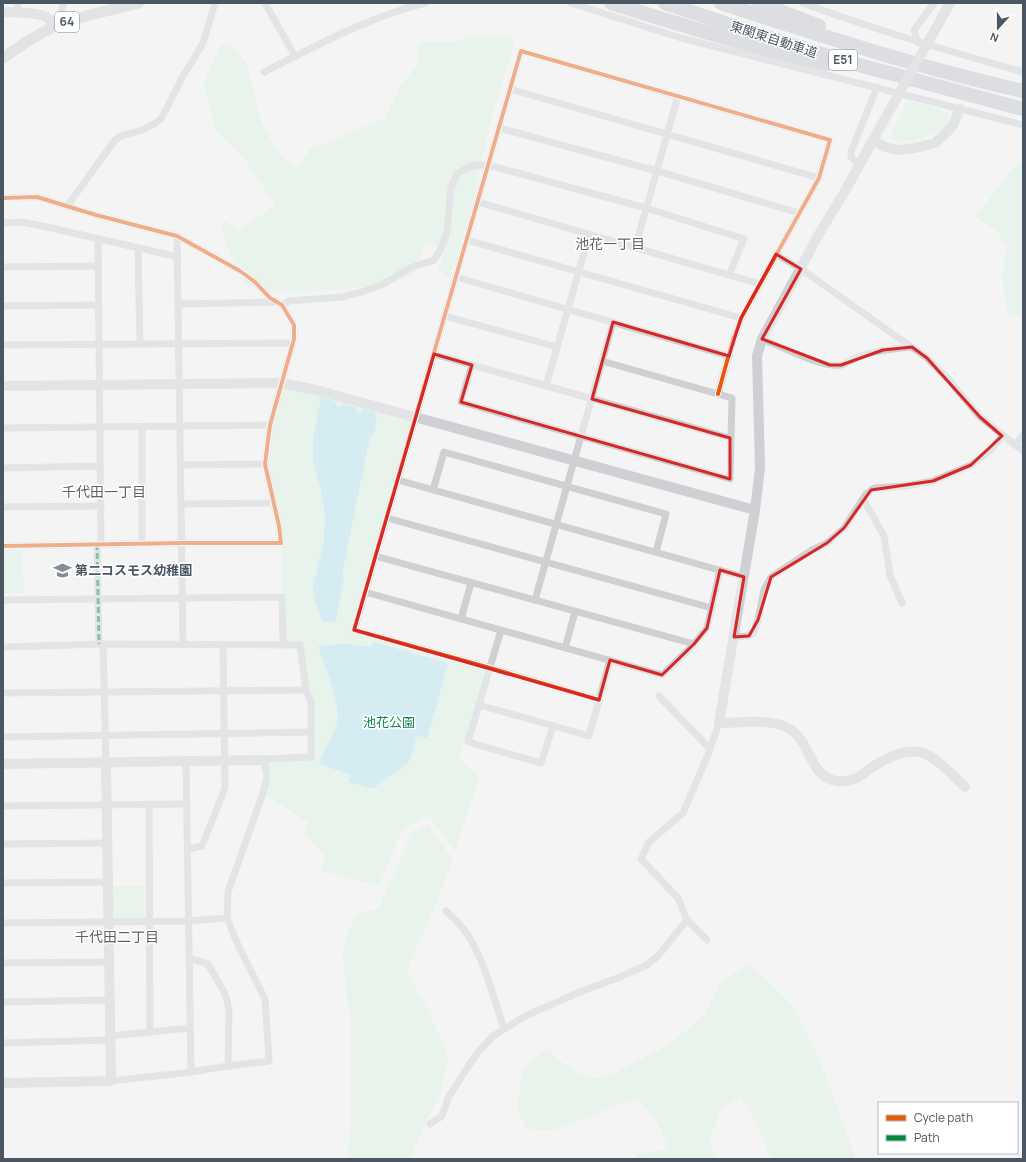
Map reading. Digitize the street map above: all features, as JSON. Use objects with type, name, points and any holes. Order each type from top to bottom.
[{"type":"highway","points":[[611,3],[797,57],[935,86]]},
{"type":"highway","name":"東関東自動車道","points":[[665,3],[757,34],[848,62],[1023,110]]},
{"type":"highway","name":"東関東自動車道","points":[[721,3],[852,45],[924,66],[1023,91]]},
{"type":"highway","points":[[759,3],[924,66]]},
{"type":"main road","name":"64","points":[[3,58],[55,26],[86,15],[138,3]]},
{"type":"street","points":[[3,12],[17,7],[44,16],[55,26],[64,3]]},
{"type":"street","points":[[68,205],[115,140],[123,134],[132,134],[155,124],[160,119],[203,43],[215,3]]},
{"type":"street","points":[[265,3],[295,56]]},
{"type":"street","points":[[264,72],[376,18],[404,8],[425,3]]},
{"type":"street","points":[[571,3],[681,38],[1023,125]]},
{"type":"street","points":[[803,3],[842,18],[918,42],[1023,72]]},
{"type":"street","points":[[918,42],[914,30],[934,3]]},
{"type":"street","points":[[707,940],[687,920],[678,898],[641,859],[649,842],[683,813],[710,749],[719,723],[755,510],[760,468],[757,356],[762,339],[950,3]]},
{"type":"street","points":[[599,700],[354,630],[398,480],[411,416],[434,354],[521,51],[830,140],[819,178],[741,318],[718,394]]},
{"type":"street","points":[[859,166],[851,157],[851,152],[878,87]]},
{"type":"street","points":[[510,89],[668,133],[819,178]]},
{"type":"street","points":[[634,248],[678,96]]},
{"type":"street","points":[[874,141],[898,150],[936,143],[952,127],[960,109]]},
{"type":"street","points":[[499,128],[656,171],[799,214]]},
{"type":"street","points":[[178,304],[280,304],[289,301],[341,296],[362,292],[382,285],[410,268],[434,260],[442,247],[447,232],[452,188],[457,174],[470,166],[488,165],[646,208],[744,239],[729,275]]},
{"type":"street","points":[[3,198],[37,196],[96,215],[177,236],[244,274],[255,282],[270,298],[280,304],[294,325],[293,343],[270,425],[265,464],[279,526],[281,543],[142,543],[3,546]]},
{"type":"street","points":[[478,202],[760,284]]},
{"type":"street","points":[[3,223],[22,222],[178,257]]},
{"type":"street","points":[[546,386],[589,235]]},
{"type":"street","points":[[177,236],[183,644]]},
{"type":"street","points":[[98,239],[101,506],[98,599],[104,692],[106,763],[111,1081]]},
{"type":"street","points":[[467,240],[741,318]]},
{"type":"street","points":[[138,248],[140,344]]},
{"type":"street","points":[[776,254],[801,269],[927,358],[948,379],[980,416],[1002,436],[1023,451]]},
{"type":"street","points":[[3,267],[98,266]]},
{"type":"street","points":[[456,277],[729,356]]},
{"type":"street","points":[[3,306],[98,305]]},
{"type":"street","points":[[445,316],[557,347]]},
{"type":"street","points":[[535,600],[613,322]]},
{"type":"street","points":[[762,339],[808,358],[830,364],[841,365],[859,356],[883,350],[912,347]]},
{"type":"street","points":[[3,345],[293,343]]},
{"type":"street","points":[[434,354],[730,438]]},
{"type":"street","points":[[472,365],[461,402],[730,479],[732,398],[602,361]]},
{"type":"street","points":[[3,386],[282,383],[316,390],[755,510]]},
{"type":"street","points":[[3,428],[270,425]]},
{"type":"street","points":[[142,426],[142,543]]},
{"type":"street","points":[[1015,445],[1023,435]]},
{"type":"street","points":[[734,637],[749,636],[754,632],[764,590],[771,577],[827,542],[844,528],[866,494],[874,488],[906,486],[933,481],[971,465],[990,451],[1002,436]]},
{"type":"street","points":[[433,490],[444,452],[567,486],[666,514],[656,552]]},
{"type":"street","points":[[181,465],[265,464]]},
{"type":"street","points":[[3,468],[100,466]]},
{"type":"street","points":[[398,480],[744,576]]},
{"type":"street","points":[[863,499],[884,536],[890,575],[902,603]]},
{"type":"street","points":[[181,504],[274,503]]},
{"type":"street","points":[[3,507],[101,506]]},
{"type":"street","points":[[387,518],[712,608]]},
{"type":"street","points":[[375,556],[694,644]]},
{"type":"street","points":[[365,592],[662,674],[694,644],[706,628],[720,570]]},
{"type":"street","points":[[461,619],[471,583]]},
{"type":"street","points":[[3,600],[282,597],[283,645]]},
{"type":"street","points":[[565,648],[576,612]]},
{"type":"street","points":[[501,630],[468,742],[541,763],[553,726]]},
{"type":"street","points":[[3,647],[101,644],[300,645],[306,690],[311,702],[312,757],[225,761],[3,764]]},
{"type":"street","points":[[188,849],[202,846],[225,788],[223,644]]},
{"type":"street","points":[[479,705],[589,736],[610,660]]},
{"type":"street","points":[[3,693],[306,690]]},
{"type":"street","points":[[659,696],[710,749]]},
{"type":"street","points":[[719,723],[765,722],[788,728],[799,736],[817,770],[826,778],[836,782],[848,782],[881,761],[895,755],[921,752],[933,758],[965,787]]},
{"type":"street","points":[[3,737],[311,732]]},
{"type":"street","points":[[3,1083],[111,1081],[269,1061],[265,999],[238,945],[227,918],[228,892],[263,793],[266,777],[264,760]]},
{"type":"street","points":[[186,761],[191,1072]]},
{"type":"street","points":[[149,804],[150,1032]]},
{"type":"street","points":[[3,806],[187,804]]},
{"type":"street","points":[[3,844],[107,843]]},
{"type":"street","points":[[3,883],[108,882]]},
{"type":"street","points":[[446,911],[464,929],[473,944],[484,970],[504,1029]]},
{"type":"street","points":[[3,923],[188,921],[227,918]]},
{"type":"street","points":[[430,1124],[442,1116],[448,1098],[479,1051],[492,1037],[523,1017],[580,992],[620,977],[647,964],[658,956],[687,920]]},
{"type":"street","points":[[189,959],[199,960],[208,964],[224,992],[229,1011],[228,1066]]},
{"type":"street","points":[[3,963],[109,962]]},
{"type":"street","points":[[3,1002],[110,1000]]},
{"type":"street","points":[[3,1043],[110,1038],[190,1028]]},
{"type":"highlighted area","points":[[776,254],[801,269],[762,339],[830,365],[841,365],[883,350],[912,347],[927,358],[980,417],[1002,436],[971,465],[933,481],[871,490],[844,528],[827,543],[771,577],[758,620],[749,636],[734,637],[744,577],[720,570],[707,628],[694,644],[662,675],[610,660],[599,700],[354,630],[434,354],[472,365],[461,402],[730,479],[730,438],[592,399],[613,322],[729,356],[741,318]]},
{"type":"green space","points":[[510,35],[514,46],[495,105],[471,208],[450,278],[438,270],[445,247],[425,244],[413,276],[370,287],[281,293],[243,283],[224,237],[220,223],[227,221],[237,232],[275,205],[242,155],[216,132],[203,83],[222,44],[229,43],[246,62],[260,119],[279,155],[298,167],[310,149],[384,119],[402,83],[416,67],[420,42],[454,42],[467,37]]},
{"type":"green space","points":[[908,101],[930,106],[949,113],[948,123],[935,133],[922,139],[908,141],[891,140],[891,133]]},
{"type":"green space","points":[[1017,163],[1023,165],[1023,319],[1007,312],[1002,275],[1007,248],[997,231],[975,217]]},
{"type":"green space","name":"池花公園","points":[[282,383],[416,417],[354,630],[490,668],[459,759],[480,777],[455,851],[429,816],[402,830],[379,886],[321,870],[325,854],[304,835],[308,823],[263,793],[265,759],[307,757],[311,732],[311,702],[300,645],[283,645],[281,543],[265,464]]},
{"type":"green space","points":[[3,550],[22,550],[24,594],[3,594]]},
{"type":"green space","points":[[428,824],[453,860],[407,970],[428,1010],[449,1058],[441,1091],[410,1159],[347,1159],[351,1122],[351,1023],[343,953],[348,932],[358,914],[378,909],[412,833]]},
{"type":"green space","points":[[112,886],[145,886],[145,918],[113,918]]},
{"type":"green space","points":[[749,965],[771,983],[793,1006],[821,1063],[856,1159],[771,1159],[760,1132],[741,1096],[726,1104],[719,1115],[710,1139],[716,1159],[633,1159],[639,1154],[669,1149],[652,1114],[635,1099],[557,1129],[546,1131],[525,1128],[517,1107],[523,1068],[547,1049],[571,1070],[595,1079],[613,1074],[670,1044],[705,1014],[721,981]]},
{"type":"water","points":[[321,397],[336,402],[336,405],[339,407],[343,404],[356,407],[358,413],[363,409],[375,412],[375,416],[377,418],[374,434],[370,436],[342,575],[344,578],[336,620],[333,622],[322,622],[313,594],[313,586],[324,542],[325,517],[321,490],[313,462],[313,440]]},
{"type":"water","points":[[373,642],[448,663],[427,739],[417,735],[408,763],[375,787],[370,788],[349,782],[351,775],[322,765],[320,761],[336,727],[338,718],[332,687],[318,646],[346,644],[372,647]]},
{"type":"marked path","points":[[97,544],[99,644]]},
{"type":"cycle path","points":[[599,700],[354,630],[521,51],[830,140],[819,178],[741,318],[732,343],[718,394]]},
{"type":"cycle path","points":[[3,198],[37,197],[96,215],[177,236],[240,271],[255,282],[270,298],[282,305],[294,325],[294,339],[270,425],[265,464],[279,526],[281,543],[3,546]]},
{"type":"place","name":"第二コスモス幼稚園","points":[[62,570]]},
{"type":"district","name":"池花一丁目","points":[[610,244]]},
{"type":"district","name":"千代田一丁目","points":[[104,492]]},
{"type":"district","name":"千代田二丁目","points":[[117,937]]}]
